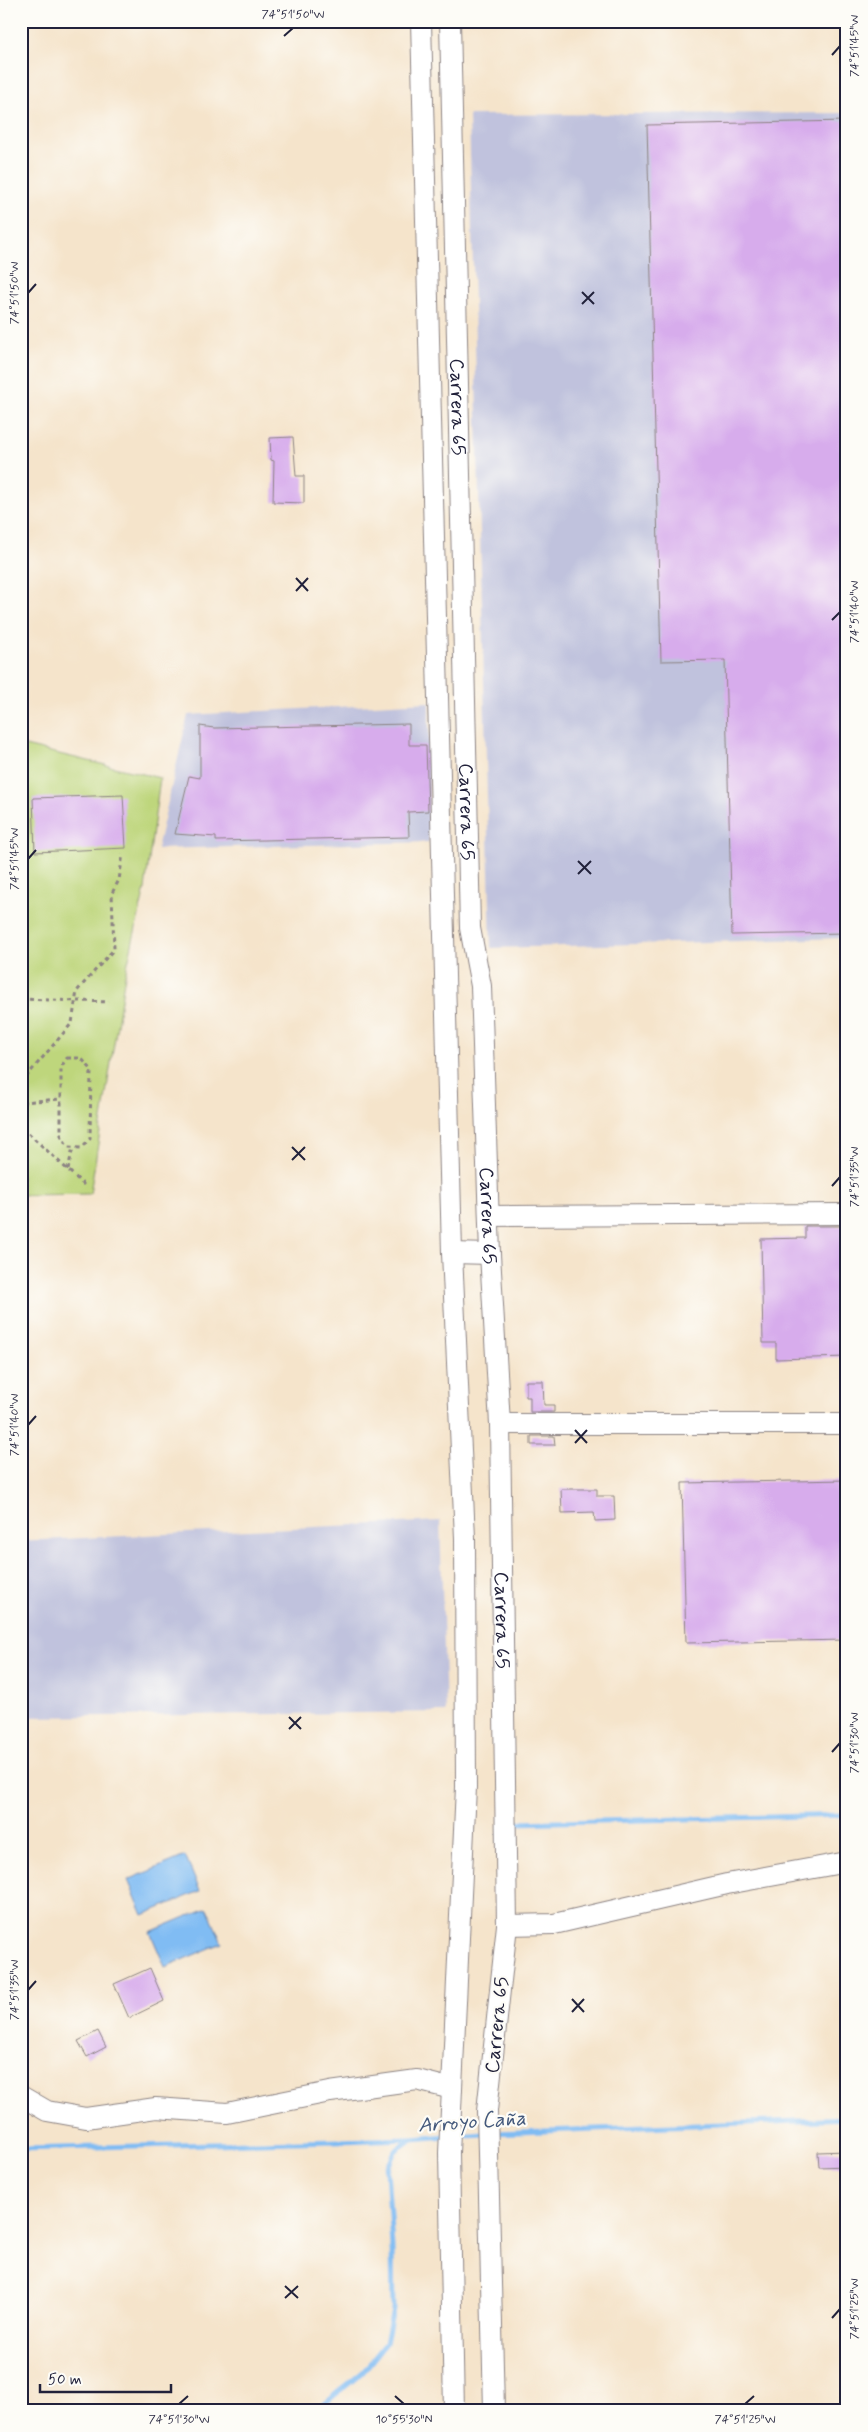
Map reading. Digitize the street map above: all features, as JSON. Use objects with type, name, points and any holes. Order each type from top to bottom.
[{"type":"street","name":"Carrera 65","points":[[421,21],[452,1253],[465,1538],[466,1776],[449,2153],[454,2411]]},
{"type":"street","name":"Carrera 65","points":[[450,21],[470,928],[481,986],[490,1254],[500,1424],[507,1925],[487,2111],[494,2411]]},
{"type":"street","points":[[489,1216],[847,1214]]},
{"type":"street","points":[[452,1253],[490,1254]]},
{"type":"street","points":[[500,1424],[847,1424]]},
{"type":"street","points":[[507,1925],[554,1924],[727,1884],[847,1862]]},
{"type":"street","points":[[21,2096],[47,2111],[86,2118],[156,2108],[227,2114],[330,2092],[416,2080],[452,2089]]},
{"type":"path","points":[[84,1185],[23,1129],[21,1083],[72,1023],[77,991],[114,949],[112,894],[119,880],[123,854]]},
{"type":"path","points":[[21,999],[109,1002]]},
{"type":"path","points":[[67,1058],[81,1058],[91,1069],[90,1139],[81,1148],[73,1147],[68,1147],[60,1135],[61,1067],[67,1058]]},
{"type":"path","points":[[22,1102],[60,1100]]},
{"type":"path","points":[[68,1170],[73,1147]]},
{"type":"shaded area","points":[[847,113],[847,938],[491,948],[469,115]]},
{"type":"shaded area","points":[[429,702],[429,842],[157,849],[188,715]]},
{"type":"shaded area","points":[[440,1521],[446,1712],[21,1717],[21,1541]]},
{"type":"green space","points":[[21,745],[160,778],[145,889],[125,975],[90,1194],[21,1195]]},
{"type":"water","points":[[185,1856],[200,1891],[143,1915],[128,1880]]},
{"type":"water","points":[[207,1908],[222,1943],[165,1967],[150,1932]]},
{"type":"building","points":[[847,121],[847,933],[732,935],[725,660],[661,661],[647,125]]},
{"type":"building","points":[[293,437],[296,476],[304,476],[304,503],[273,502],[274,461],[271,460],[270,438]]},
{"type":"building","points":[[409,724],[409,745],[426,745],[428,811],[408,812],[409,837],[216,841],[216,837],[175,834],[189,776],[200,778],[200,726],[214,728]]},
{"type":"building","points":[[123,795],[126,848],[35,852],[33,798]]},
{"type":"building","points":[[805,1226],[847,1226],[847,1357],[776,1359],[776,1343],[763,1343],[761,1239],[805,1238]]},
{"type":"building","points":[[526,1381],[543,1381],[544,1405],[554,1405],[554,1412],[530,1412],[530,1397],[526,1397]]},
{"type":"building","points":[[531,1436],[554,1436],[555,1445],[531,1445]]},
{"type":"building","points":[[847,1480],[847,1640],[686,1643],[682,1483]]},
{"type":"building","points":[[561,1489],[597,1489],[597,1496],[614,1496],[615,1520],[595,1521],[594,1512],[562,1513]]},
{"type":"building","points":[[150,1968],[164,2001],[129,2018],[114,1984]]},
{"type":"building","points":[[98,2031],[106,2047],[87,2057],[78,2041]]},
{"type":"building","points":[[847,2151],[847,2166],[819,2167],[818,2152]]},
{"type":"waterway","points":[[514,1823],[847,1815]]},
{"type":"waterway","name":"Arroyo Caña","points":[[493,2133],[847,2119]]},
{"type":"waterway","name":"Arroyo Caña","points":[[455,2136],[484,2134]]},
{"type":"waterway","name":"Arroyo Caña","points":[[315,2411],[363,2372],[386,2343],[393,2309],[392,2246],[387,2170],[395,2151],[412,2139],[447,2136]]},
{"type":"waterway","points":[[21,2149],[411,2139]]}]
